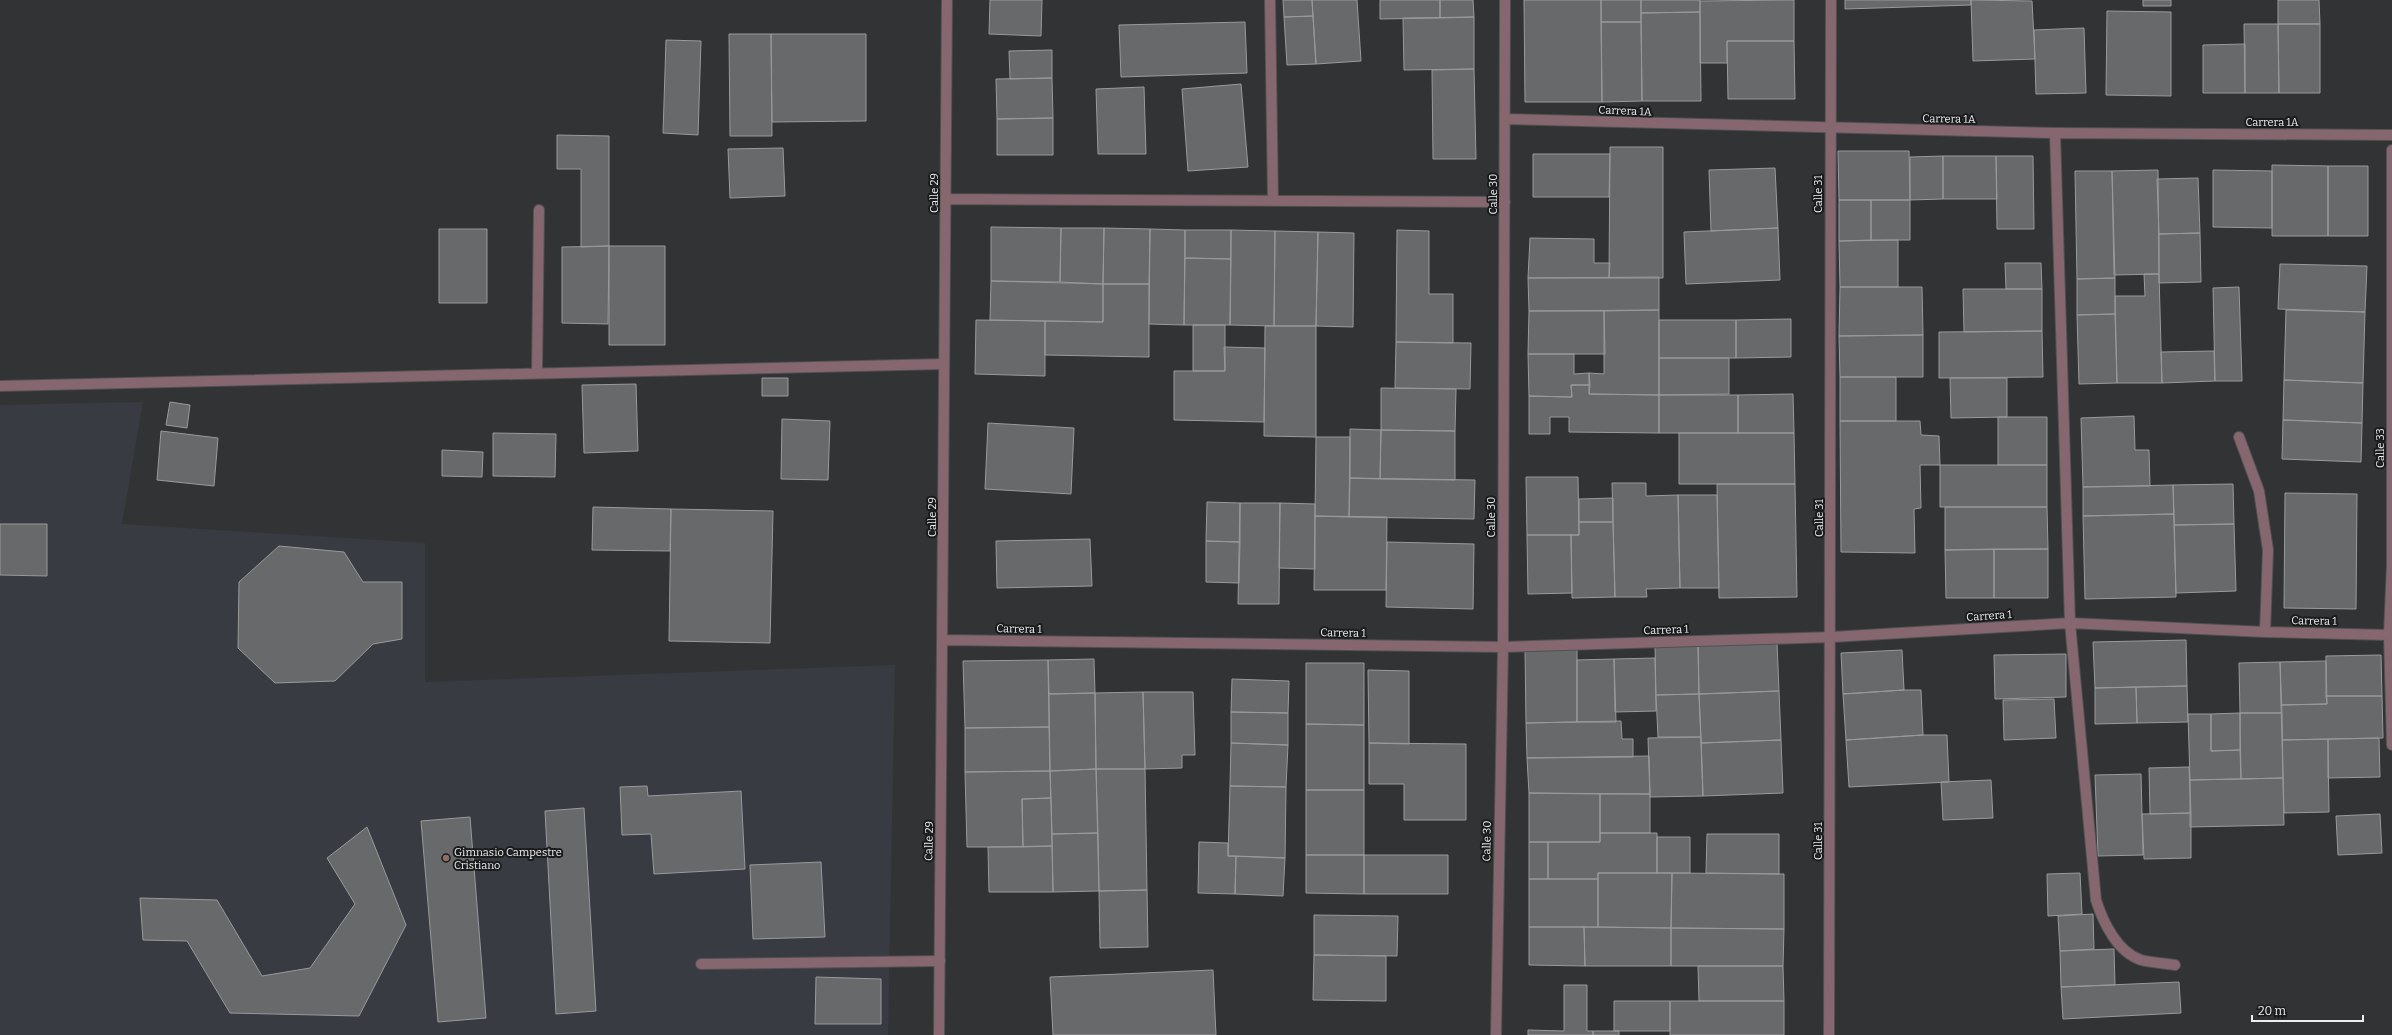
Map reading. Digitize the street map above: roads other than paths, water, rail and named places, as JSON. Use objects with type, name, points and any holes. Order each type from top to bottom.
[{"type":"street","name":"Calle 29","points":[[939,1035],[947,0]]},
{"type":"street","points":[[1270,0],[1273,200]]},
{"type":"street","name":"Calle 30","points":[[1496,1035],[1503,647],[1506,0]]},
{"type":"street","name":"Calle 31","points":[[1829,1035],[1832,637],[1830,129],[1831,0]]},
{"type":"street","name":"Carrera 1A","points":[[1505,120],[1830,129],[2055,133],[2392,135]]},
{"type":"street","points":[[2055,133],[2070,623],[2096,900],[2102,919],[2114,938],[2127,951],[2140,960],[2175,965]]},
{"type":"street","name":"Calle 33","points":[[2392,150],[2392,564],[2389,635],[2392,745]]},
{"type":"street","points":[[946,199],[1505,202]]},
{"type":"street","points":[[537,374],[539,210]]},
{"type":"street","points":[[0,386],[944,364]]},
{"type":"street","points":[[2239,436],[2259,491],[2268,550],[2265,632]]},
{"type":"street","name":"Carrera 1","points":[[943,640],[1503,647],[1832,637],[2070,623],[2265,632],[2389,635]]},
{"type":"street","points":[[701,964],[940,961]]},
{"type":"place","name":"Gimnasio Campestre Cristiano","points":[[446,858]]}]
